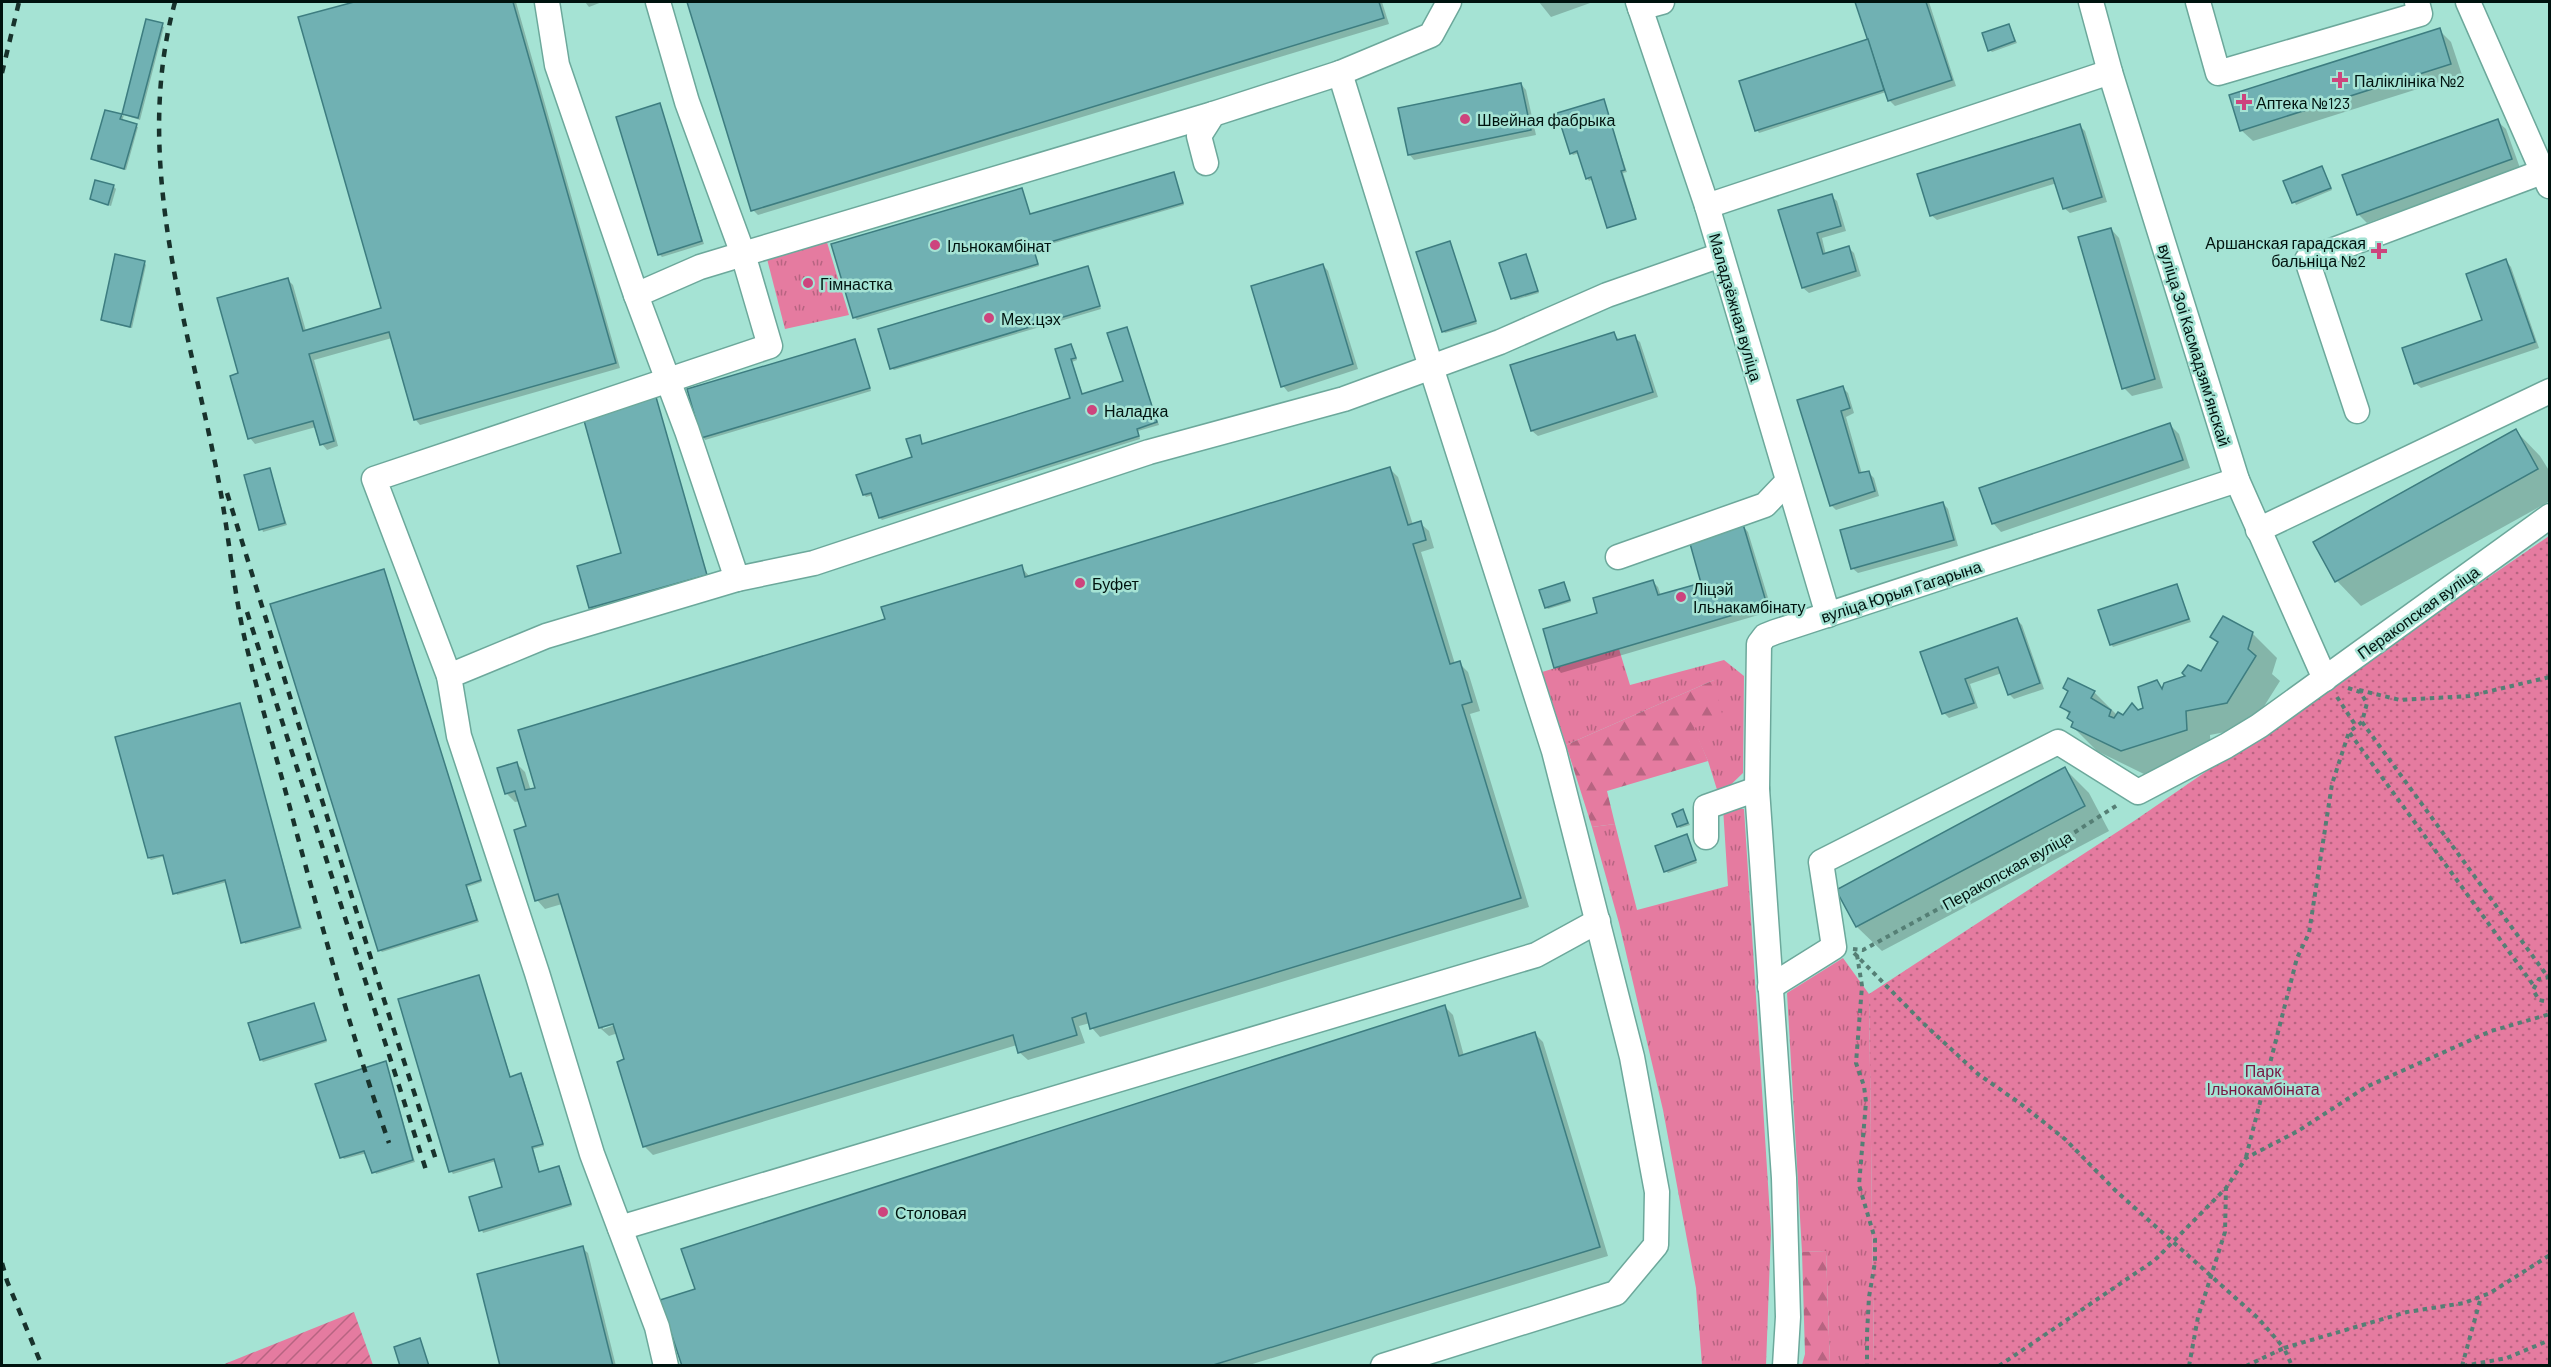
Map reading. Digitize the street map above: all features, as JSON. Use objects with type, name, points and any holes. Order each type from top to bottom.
[{"type":"street","points":[[547,2],[557,65],[737,579]]},
{"type":"street","points":[[658,2],[687,102],[743,254],[770,346],[668,378],[374,478],[449,676],[459,736],[537,973],[592,1154],[657,1327],[666,1365]]},
{"type":"street","points":[[636,295],[700,267],[1214,114],[1340,73],[1431,34],[1449,2]]},
{"type":"street","name":"вуліца Зоі Касмадзямʼянскай","points":[[2091,2],[2110,72],[2237,480],[2325,679]]},
{"type":"street","points":[[2198,2],[2218,73],[2420,14],[2417,2]]},
{"type":"street","points":[[2357,411],[2307,260],[2547,176],[2468,2]]},
{"type":"street","name":"Маладзёжная вуліца","points":[[1646,4],[1828,615]]},
{"type":"street","points":[[1707,206],[2110,72]]},
{"type":"street","points":[[1340,73],[1431,368],[1554,751],[1632,1057],[1657,1192],[1656,1245],[1616,1293],[1383,1365]]},
{"type":"street","points":[[1206,163],[1199,136],[1214,114]]},
{"type":"street","points":[[449,676],[546,636],[737,579],[814,562],[1149,452],[1344,399],[1500,342],[1607,295],[1721,255]]},
{"type":"street","points":[[2258,530],[2550,391]]},
{"type":"street","name":"вуліца Юрыя Гагарына","points":[[1770,987],[1757,789],[1759,644],[1765,636],[2237,480]]},
{"type":"street","points":[[1618,557],[1765,505],[1787,482]]},
{"type":"street","name":"Перакопская вуліца","points":[[2138,792],[2226,746],[2325,679],[2550,516]]},
{"type":"street","points":[[1785,1365],[1788,1317],[1784,1178],[1770,987],[1842,948],[1821,862],[2058,742],[2138,792]]},
{"type":"street","points":[[1706,837],[1707,807],[1757,789]]},
{"type":"street","points":[[620,1228],[1536,955],[1598,921]]},
{"type":"path","points":[[2325,679],[2400,700],[2458,697],[2550,677]]},
{"type":"path","points":[[2325,679],[2356,726]]},
{"type":"path","points":[[2000,1365],[2155,1260],[2226,1188],[2246,1158],[2297,958],[2308,933],[2332,784],[2349,732],[2362,722],[2367,703],[2366,698],[2356,689]]},
{"type":"path","points":[[2362,722],[2549,976],[2539,979],[2534,986]]},
{"type":"path","points":[[2349,732],[2534,986],[2536,998],[2548,1002],[2550,1008]]},
{"type":"path","name":"Перакопская вуліца","points":[[1842,948],[1863,950],[1874,945],[2050,848],[2138,792]]},
{"type":"path","points":[[1842,948],[1857,955],[1923,1023],[1978,1074],[2021,1104],[2066,1140],[2115,1190],[2258,1318],[2284,1347],[2292,1365]]},
{"type":"path","points":[[1857,955],[1862,986],[1856,1063],[1864,1086],[1866,1102],[1859,1185],[1875,1239],[1875,1262],[1869,1297],[1867,1365]]},
{"type":"path","points":[[2246,1158],[2298,1131],[2366,1087],[2491,1031],[2550,1014]]},
{"type":"path","points":[[2189,1365],[2198,1317],[2225,1232],[2226,1188]]},
{"type":"path","points":[[2246,1365],[2284,1347],[2407,1312],[2464,1303],[2481,1297],[2550,1255]]},
{"type":"path","points":[[2481,1297],[2463,1365],[2507,1358],[2550,1340]]},
{"type":"green space","points":[[826,239],[849,315],[785,329],[766,255]]},
{"type":"green space","name":"Парк Ільнокамбіната","points":[[2549,536],[2549,1365],[1874,1365],[1869,994],[2134,821]]},
{"type":"green space","points":[[1619,649],[1630,685],[1724,660],[1744,676],[1743,773],[1719,796],[1708,761],[1693,728],[1714,680],[1566,745],[1542,672]]},
{"type":"green space","points":[[1714,680],[1723,718],[1694,728],[1708,761],[1607,791],[1615,824],[1592,827],[1566,745]]},
{"type":"green space","points":[[1723,808],[1744,809],[1771,1231],[1766,1365],[1702,1365],[1696,1288],[1663,1110],[1619,923],[1592,827],[1615,824],[1637,910],[1728,886]]},
{"type":"green space","points":[[1843,958],[1869,994],[1874,1365],[1830,1365],[1826,1251],[1802,1252],[1787,993]]},
{"type":"green space","points":[[1826,1251],[1830,1365],[1802,1365],[1805,1354],[1802,1252]]},
{"type":"green space","points":[[354,1312],[373,1365],[222,1365]]},
{"type":"building","points":[[354,2],[513,2],[616,363],[414,420],[389,332],[309,354],[334,441],[320,445],[313,421],[248,439],[230,376],[238,373],[217,298],[288,278],[303,331],[381,308],[298,17]]},
{"type":"building","points":[[687,2],[1379,2],[1384,18],[751,211]]},
{"type":"building","points":[[1855,2],[1926,2],[1952,80],[1888,101]]},
{"type":"building","points":[[146,19],[163,23],[138,118],[122,114]]},
{"type":"building","points":[[2009,24],[2015,41],[1988,51],[1982,33]]},
{"type":"building","name":"Паліклініка №2","points":[[2440,28],[2451,64],[2240,131],[2229,95]]},
{"type":"building","points":[[1868,39],[1884,90],[1755,131],[1739,81]]},
{"type":"building","name":"Швейная фабрыка","points":[[1521,83],[1531,130],[1408,155],[1398,108]]},
{"type":"building","points":[[1604,99],[1625,170],[1621,171],[1636,219],[1607,228],[1591,177],[1586,179],[1577,151],[1570,154],[1557,113]]},
{"type":"building","points":[[660,103],[702,241],[658,255],[616,117]]},
{"type":"building","points":[[105,110],[122,114],[120,119],[137,124],[124,169],[91,159]]},
{"type":"building","name":"Аршанская гарадская бальніца №2","points":[[2498,119],[2512,159],[2357,215],[2342,175]]},
{"type":"building","points":[[2080,124],[2102,197],[2063,209],[2053,178],[1930,216],[1917,174]]},
{"type":"building","points":[[2322,166],[2331,188],[2292,203],[2283,181]]},
{"type":"building","name":"Ільнокамбінат","points":[[1174,172],[1183,203],[1033,247],[1038,264],[853,318],[831,244],[1022,188],[1030,214]]},
{"type":"building","points":[[95,180],[114,185],[108,205],[90,199]]},
{"type":"building","points":[[1832,194],[1841,226],[1817,233],[1823,254],[1849,246],[1856,271],[1802,288],[1778,210]]},
{"type":"building","points":[[2111,228],[2155,379],[2122,389],[2078,237]]},
{"type":"building","points":[[1450,241],[1476,321],[1442,332],[1416,252]]},
{"type":"building","points":[[115,254],[145,261],[130,327],[101,320]]},
{"type":"building","points":[[1526,254],[1538,291],[1511,299],[1499,263]]},
{"type":"building","points":[[2506,259],[2535,342],[2414,384],[2402,348],[2482,320],[2466,274]]},
{"type":"building","points":[[1323,264],[1353,364],[1281,387],[1251,286]]},
{"type":"building","name":"Мех.цэх","points":[[1088,266],[1100,306],[890,369],[878,329]]},
{"type":"building","name":"Наладка","points":[[1127,327],[1157,422],[1137,429],[1139,436],[879,518],[871,493],[863,495],[856,475],[912,457],[906,439],[920,435],[922,444],[1070,398],[1055,349],[1071,344],[1076,358],[1071,359],[1082,394],[1123,381],[1107,333]]},
{"type":"building","points":[[1614,332],[1617,340],[1635,335],[1653,392],[1531,431],[1510,365]]},
{"type":"building","points":[[855,339],[870,388],[701,438],[687,389]]},
{"type":"building","points":[[1843,386],[1850,408],[1841,411],[1859,473],[1869,471],[1875,491],[1830,506],[1797,400]]},
{"type":"building","points":[[656,397],[707,575],[589,608],[577,566],[621,553],[583,417]]},
{"type":"building","points":[[2170,423],[2183,460],[1992,524],[1979,488]]},
{"type":"building","points":[[2516,429],[2538,469],[2335,582],[2313,542]]},
{"type":"building","points":[[1390,467],[1408,525],[1421,521],[1426,540],[1413,544],[1450,664],[1460,661],[1472,702],[1462,705],[1521,898],[1090,1029],[1086,1013],[1072,1018],[1077,1035],[1018,1053],[1013,1035],[643,1147],[617,1062],[624,1059],[613,1024],[599,1028],[558,894],[535,901],[514,830],[526,826],[515,791],[505,794],[497,768],[517,762],[525,790],[535,788],[518,730],[885,619],[881,607],[1022,565],[1025,577]]},
{"type":"building","points":[[270,468],[285,523],[259,530],[244,475]]},
{"type":"building","points":[[1943,502],[1954,540],[1851,569],[1840,530]]},
{"type":"building","name":"Ліцэй Ільнакамбінату","points":[[1743,524],[1767,605],[1554,668],[1543,629],[1597,613],[1593,598],[1653,580],[1658,595],[1701,583],[1689,540]]},
{"type":"building","points":[[384,569],[481,880],[466,885],[477,920],[378,951],[270,604]]},
{"type":"building","points":[[1564,582],[1570,600],[1545,608],[1539,590]]},
{"type":"building","points":[[2177,584],[2189,619],[2110,645],[2098,610]]},
{"type":"building","points":[[2223,616],[2253,632],[2248,649],[2256,656],[2227,703],[2186,711],[2187,730],[2121,751],[2071,727],[2073,722],[2067,718],[2070,712],[2060,707],[2068,691],[2063,688],[2068,678],[2095,691],[2091,698],[2111,710],[2109,716],[2114,718],[2118,712],[2123,715],[2132,703],[2138,710],[2143,708],[2138,687],[2157,680],[2162,689],[2164,683],[2185,676],[2182,673],[2188,665],[2201,671],[2218,642],[2210,637]]},
{"type":"building","points":[[2017,618],[2040,683],[2008,695],[1998,667],[1965,679],[1974,703],[1942,714],[1920,652]]},
{"type":"building","points":[[240,703],[300,927],[241,943],[225,880],[173,894],[163,855],[148,858],[115,737]]},
{"type":"building","points":[[2065,767],[2085,806],[1856,927],[1836,890]]},
{"type":"building","points":[[1683,809],[1688,823],[1677,827],[1672,814]]},
{"type":"building","points":[[1687,834],[1696,860],[1664,872],[1655,846]]},
{"type":"building","points":[[479,975],[510,1077],[521,1073],[543,1144],[532,1147],[539,1172],[559,1166],[571,1204],[479,1231],[469,1197],[502,1187],[494,1159],[449,1172],[398,999]]},
{"type":"building","points":[[314,1003],[326,1040],[260,1060],[248,1023]]},
{"type":"building","points":[[1445,1005],[1459,1056],[1535,1032],[1600,1247],[1210,1366],[682,1366],[660,1300],[695,1289],[681,1249]]},
{"type":"building","points":[[386,1061],[413,1160],[372,1173],[364,1151],[340,1158],[315,1084]]},
{"type":"building","points":[[583,1246],[613,1366],[500,1366],[477,1274]]},
{"type":"building","points":[[420,1338],[429,1366],[400,1366],[394,1347]]},
{"type":"railway","points":[[2,73],[19,2]]},
{"type":"railway","points":[[175,2],[163,62],[159,122],[162,183],[169,243],[180,304],[219,483],[245,640],[339,987],[389,1143]]},
{"type":"railway","points":[[227,493],[377,978],[437,1163]]},
{"type":"railway","points":[[247,612],[426,1170]]},
{"type":"railway","points":[[2,1263],[7,1281],[42,1366]]},
{"type":"place","name":"Паліклініка №2","points":[[2340,80]]},
{"type":"place","name":"Аптека №123","points":[[2244,102]]},
{"type":"place","name":"Швейная фабрыка","points":[[1465,119]]},
{"type":"place","name":"Ільнокамбінат","points":[[935,245]]},
{"type":"place","name":"Аршанская гарадская бальніца №2","points":[[2379,251]]},
{"type":"place","name":"Гімнастка","points":[[808,283]]},
{"type":"place","name":"Мех.цэх","points":[[989,318]]},
{"type":"place","name":"Наладка","points":[[1092,410]]},
{"type":"place","name":"Буфет","points":[[1080,583]]},
{"type":"place","name":"Ліцэй Ільнакамбінату","points":[[1681,597]]},
{"type":"place","name":"Столовая","points":[[883,1212]]}]
